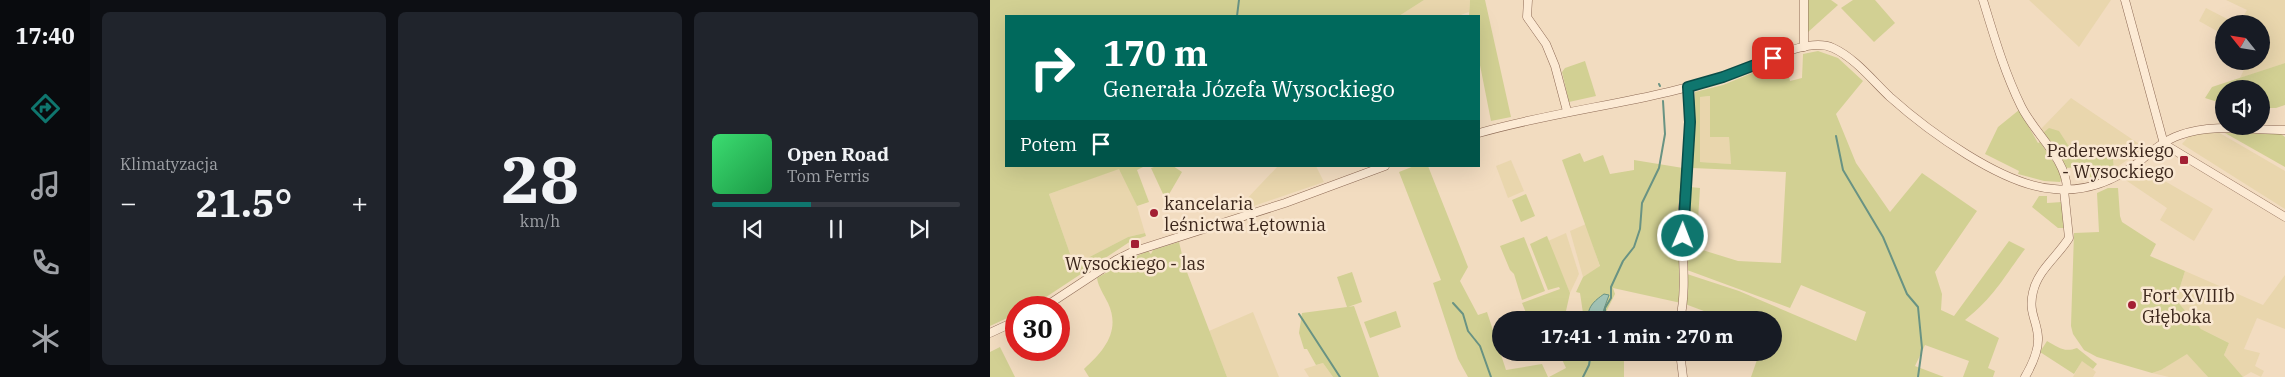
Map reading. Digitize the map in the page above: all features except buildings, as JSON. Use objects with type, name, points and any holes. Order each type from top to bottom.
[{"type":"street","points":[[1528,0],[1527,17],[1546,44],[1555,66],[1567,111]]},
{"type":"street","points":[[1804,0],[1804,47]]},
{"type":"street","points":[[1983,0],[2003,69],[2022,109],[2066,175],[2065,189],[2069,238],[2042,272],[2033,291],[2031,314],[2038,336],[2038,343],[2035,357],[2025,377]]},
{"type":"street","points":[[2125,0],[2164,144],[2285,217]]},
{"type":"street","points":[[1480,133],[1567,111],[1688,87],[1729,75],[1804,47],[1822,45],[1842,53],[1920,121],[1997,171],[2032,186],[2065,189],[2092,186],[2108,181],[2132,168],[2170,139],[2198,130],[2220,128],[2285,130]]},
{"type":"street","points":[[1681,311],[1685,272],[1683,209],[1690,122],[1688,87]]},
{"type":"street","points":[[1061,296],[1116,260],[1132,252],[1285,203],[1382,167]]},
{"type":"street","points":[[990,333],[1005,326]]},
{"type":"street","points":[[1681,361],[1684,377]]},
{"type":"shaded area","points":[[990,0],[1424,0],[1401,15],[1005,15],[1005,167],[1143,167],[1137,170],[1149,202],[1137,206],[1119,169],[1049,194],[1074,265],[1128,237],[1145,233],[1146,236],[1131,241],[1048,296],[1005,296],[1005,319],[990,326]]},
{"type":"shaded area","points":[[1424,0],[1470,0],[1469,12],[1461,15],[1401,15]]},
{"type":"shaded area","points":[[1470,0],[1485,0],[1511,117],[1491,121],[1480,65],[1480,15],[1469,15]]},
{"type":"shaded area","points":[[1807,0],[1831,0],[1838,5],[1807,33]]},
{"type":"shaded area","points":[[1853,0],[1875,0],[1895,23],[1874,42],[1841,8]]},
{"type":"shaded area","points":[[2029,0],[2111,0],[2079,47]]},
{"type":"shaded area","points":[[2226,0],[2285,0],[2285,63],[2270,68],[2270,15],[2244,15],[2247,10]]},
{"type":"shaded area","points":[[2206,8],[2220,15],[2215,15],[2215,30],[2199,21]]},
{"type":"shaded area","points":[[1818,51],[1838,58],[1863,81],[1836,114],[1856,163],[1890,212],[1922,173],[1977,211],[1935,272],[1942,294],[1941,310],[1954,316],[2009,241],[2025,249],[1991,295],[1965,320],[1999,338],[1988,368],[1995,371],[1993,377],[1963,377],[1969,361],[1925,345],[1915,366],[1944,377],[1751,377],[1757,361],[1782,361],[1782,311],[1704,311],[1685,304],[1687,274],[1739,291],[1856,341],[1866,312],[1801,285],[1790,308],[1687,270],[1686,240],[1696,242],[1696,248],[1738,261],[1781,263],[1786,172],[1692,168],[1695,92],[1723,85],[1762,69],[1768,70],[1786,64],[1790,81],[1802,78],[1803,54]],"holes":[[[1710,96],[1710,137],[1729,137],[1731,164],[1700,162],[1700,97]]]},
{"type":"shaded area","points":[[1585,61],[1596,96],[1569,102],[1562,72],[1565,68]]},
{"type":"shaded area","points":[[2285,63],[2285,105],[2276,108],[2270,108],[2270,80],[2233,80],[2264,70],[2270,70],[2270,68]]},
{"type":"shaded area","points":[[2244,70],[2264,70],[2240,78]]},
{"type":"shaded area","points":[[2215,86],[2215,101],[2205,98],[2212,87]]},
{"type":"shaded area","points":[[1711,96],[1710,137],[1729,137],[1731,164],[1700,162],[1700,97]]},
{"type":"shaded area","points":[[2071,98],[2145,148],[2114,169],[2113,159],[2104,153],[2068,145],[2043,133],[2040,130]]},
{"type":"shaded area","points":[[2019,110],[2038,143],[2040,142],[2063,176],[2060,182],[2044,181],[2018,174],[2019,171],[1985,154],[1998,127]]},
{"type":"shaded area","points":[[2049,128],[2059,131],[2068,145],[2104,153],[2113,159],[2114,169],[2090,178],[2090,172],[2082,172],[2081,167],[2065,168],[2043,133]]},
{"type":"shaded area","points":[[2215,132],[2215,135],[2223,135],[2285,171],[2285,209],[2182,144],[2190,135]]},
{"type":"shaded area","points":[[2281,134],[2285,137],[2285,167],[2229,135]]},
{"type":"shaded area","points":[[1580,153],[1584,162],[1603,155],[1610,174],[1634,170],[1634,160],[1683,168],[1678,208],[1681,242],[1681,303],[1613,288],[1615,294],[1606,311],[1583,311],[1580,293],[1576,292],[1583,277],[1600,266],[1562,160]]},
{"type":"shaded area","points":[[1511,160],[1524,191],[1508,198],[1496,166]]},
{"type":"shaded area","points":[[1174,167],[1182,172],[1168,196],[1163,194],[1151,168]]},
{"type":"shaded area","points":[[1277,167],[1316,167],[1324,182],[1242,210],[1240,206]]},
{"type":"shaded area","points":[[1412,167],[1428,167],[1468,267],[1460,281],[1478,315],[1487,312],[1492,327],[1492,361],[1503,361],[1506,370],[1542,364],[1548,377],[1468,377],[1458,359],[1433,283],[1441,280],[1399,172]]},
{"type":"shaded area","points":[[1120,168],[1137,206],[1145,233],[1128,237],[1074,265],[1049,194]]},
{"type":"shaded area","points":[[2144,169],[2213,209],[2194,241],[2160,220],[2167,208],[2127,181]]},
{"type":"shaded area","points":[[1690,187],[1700,188],[1697,237],[1688,229],[1686,223],[1686,208]]},
{"type":"shaded area","points":[[2108,188],[2118,188],[2122,222],[2156,244],[2150,256],[2185,271],[2176,300],[2201,329],[2229,343],[2224,355],[2243,377],[2208,377],[2187,354],[2161,370],[2152,373],[2097,357],[2084,350],[2073,334],[2071,326],[2074,233],[2099,232],[2097,193]]},
{"type":"shaded area","points":[[1526,194],[1535,216],[1521,222],[1512,200]]},
{"type":"shaded area","points":[[2039,196],[2047,196],[2047,203],[2062,202],[2064,228],[2058,228],[2032,207]]},
{"type":"shaded area","points":[[1586,224],[1600,267],[1583,277],[1570,231]]},
{"type":"shaded area","points":[[1566,233],[1579,274],[1570,293],[1548,241]]},
{"type":"shaded area","points":[[1547,236],[1570,293],[1566,311],[1525,311],[1522,303],[1560,289],[1559,287],[1548,290],[1530,244]]},
{"type":"shaded area","points":[[1524,237],[1545,291],[1522,300],[1514,274],[1510,270],[1500,246]]},
{"type":"shaded area","points":[[1179,242],[1185,267],[1227,377],[1089,377],[1084,369],[1104,348],[1113,323],[1112,313],[1097,278],[1148,251],[1151,254],[1153,250]]},
{"type":"shaded area","points":[[2185,271],[2263,305],[2285,275],[2285,329],[2257,318],[2244,349],[2260,353],[2255,366],[2264,371],[2261,377],[2251,372],[2243,377],[2224,355],[2229,343],[2201,329],[2176,300]]},
{"type":"shaded area","points":[[1352,272],[1362,302],[1348,307],[1354,306],[1379,377],[1333,377],[1323,363],[1316,365],[1307,349],[1304,349],[1299,333],[1302,313],[1347,307],[1337,277]]},
{"type":"shaded area","points":[[1604,294],[1609,295],[1603,311],[1589,311],[1590,308]]},
{"type":"shaded area","points":[[1396,311],[1401,327],[1370,338],[1364,322]]},
{"type":"shaded area","points":[[1253,312],[1279,377],[1227,377],[1209,331]]},
{"type":"shaded area","points":[[2047,341],[2065,350],[2077,348],[2097,364],[2093,369],[2082,361],[2074,374],[2040,352]]},
{"type":"shaded area","points":[[1000,347],[1005,361],[1007,361],[1015,377],[990,377],[990,352]]},
{"type":"shaded area","points":[[2187,353],[2208,377],[2169,377],[2152,373],[2161,370]]},
{"type":"shaded area","points":[[2082,360],[2096,372],[2093,377],[2073,377]]},
{"type":"shaded area","points":[[1563,361],[1624,361],[1624,377],[1549,377],[1566,368]]},
{"type":"shaded area","points":[[1323,363],[1333,377],[1309,377],[1304,369]]},
{"type":"waterway","points":[[1237,15],[1239,0]]},
{"type":"waterway","points":[[1605,311],[1611,298],[1611,287],[1623,261],[1634,247],[1640,229],[1642,203],[1659,168],[1665,134],[1663,101]]},
{"type":"waterway","points":[[1836,136],[1843,170],[1883,237],[1907,294],[1918,307],[1922,348],[1918,377]]},
{"type":"waterway","points":[[1453,303],[1463,314],[1468,331],[1480,346],[1491,377]]},
{"type":"waterway","points":[[1299,314],[1340,377]]},
{"type":"waterway","points":[[1583,377],[1590,361]]},
{"type":"place","name":"Paderewskiego - Wysockiego","points":[[2184,160]]},
{"type":"place","name":"kancelaria leśnictwa Łętownia","points":[[1154,213]]},
{"type":"place","name":"Wysockiego - las","points":[[1135,244]]},
{"type":"place","name":"Fort XVIIIb Głęboka","points":[[2132,305]]},
{"type":"route","points":[[1683,236],[1682,224],[1690,122],[1688,87],[1723,77],[1773,58]]}]
